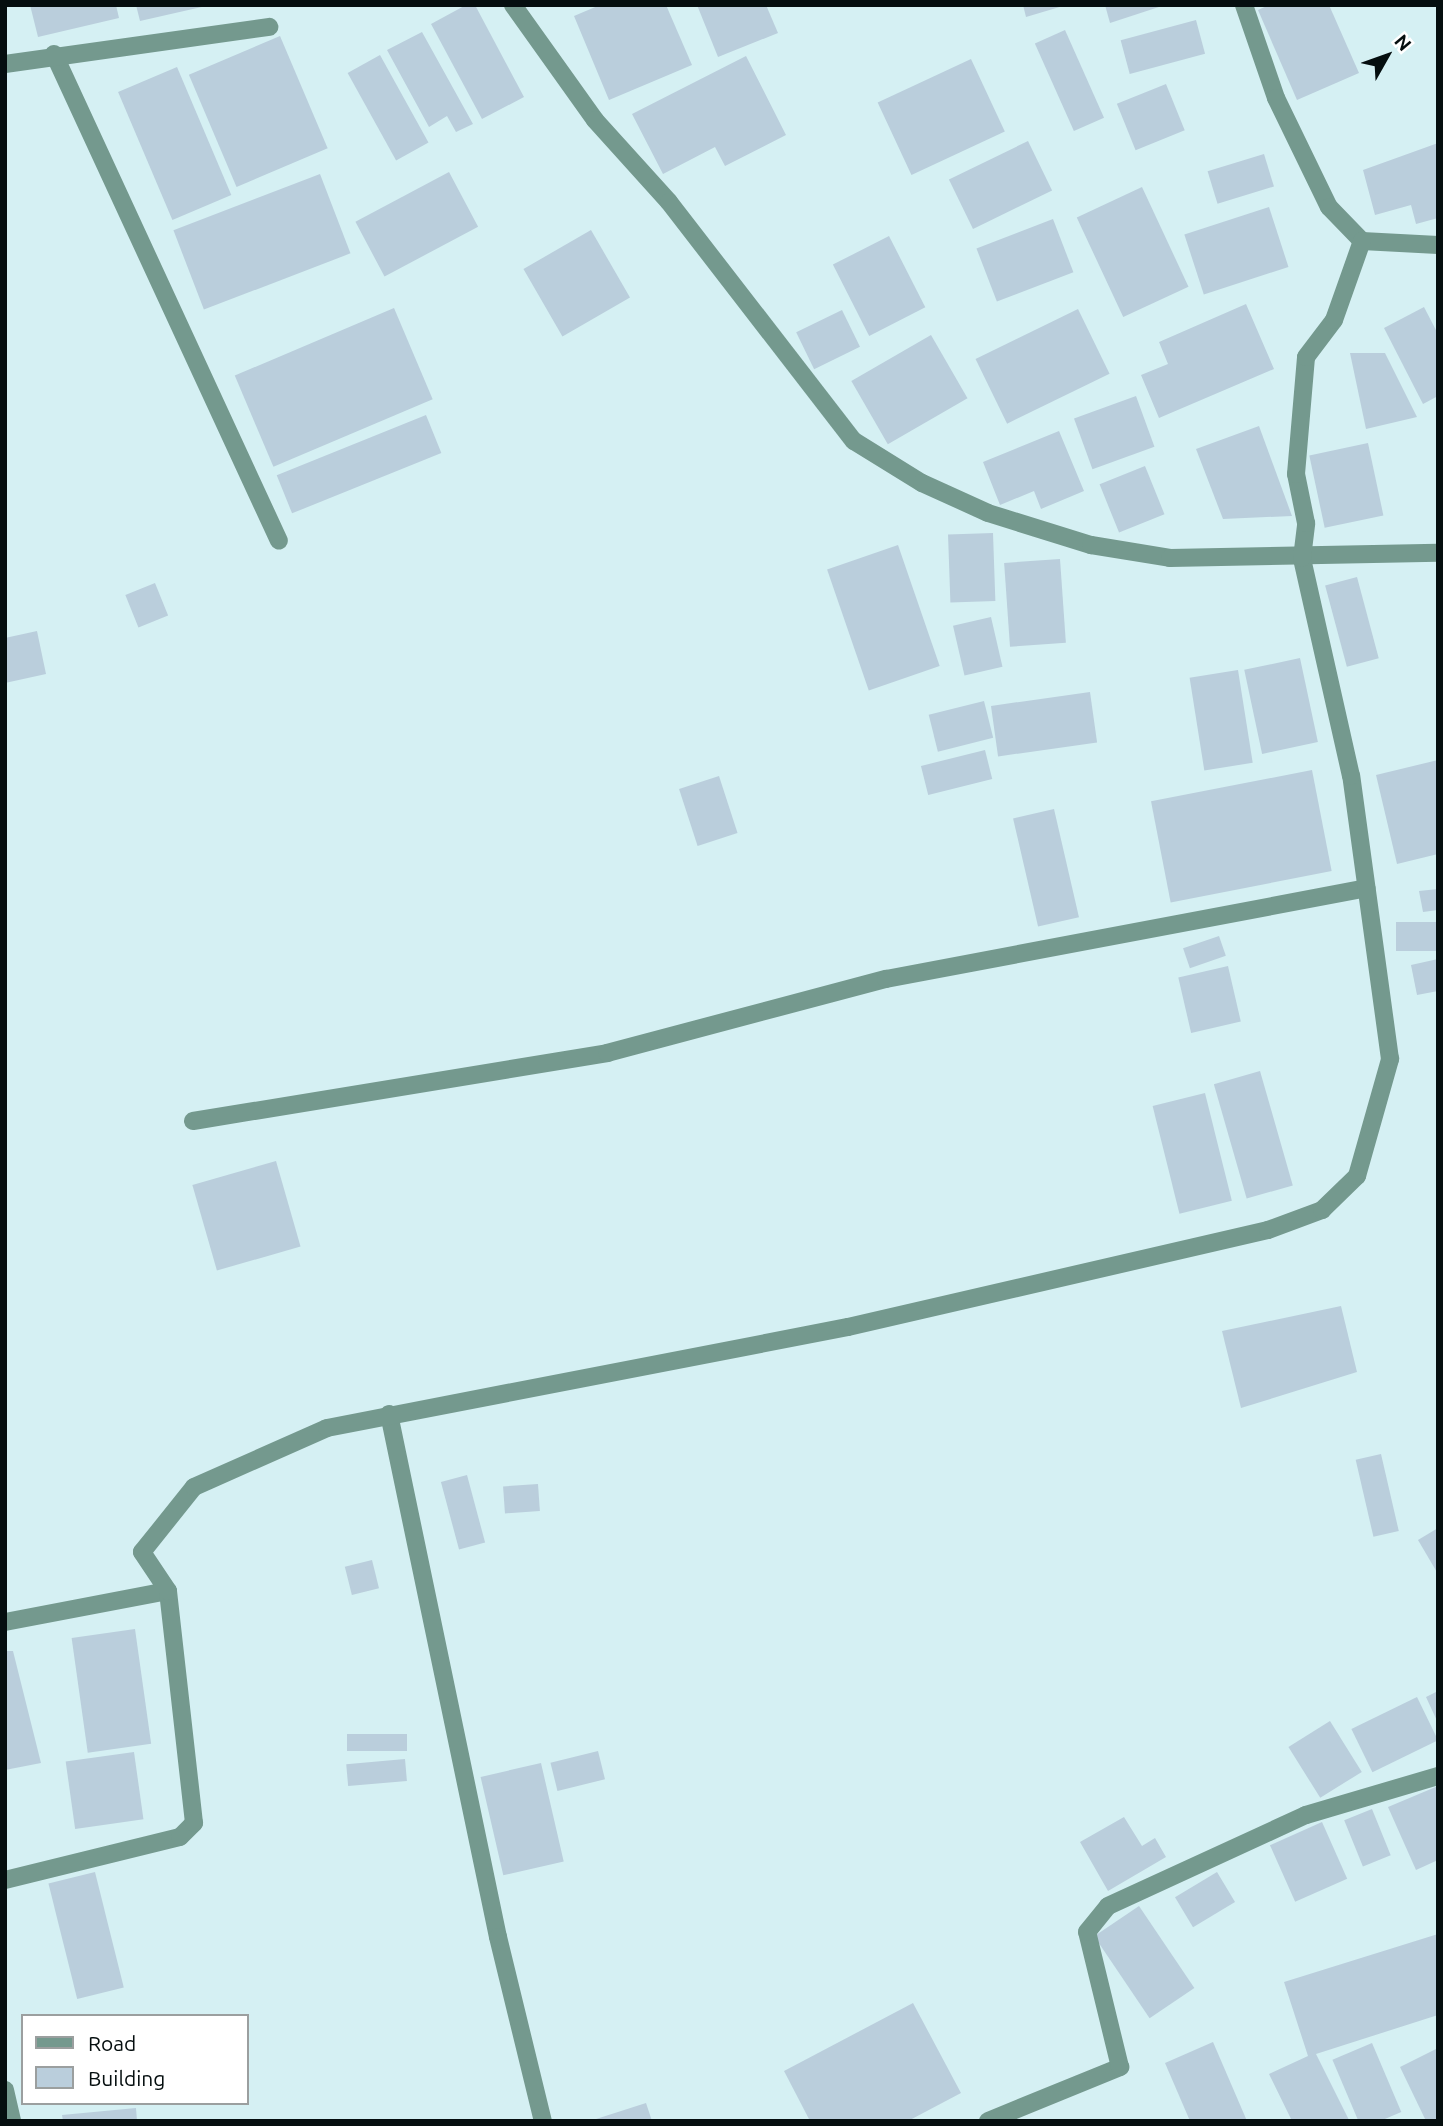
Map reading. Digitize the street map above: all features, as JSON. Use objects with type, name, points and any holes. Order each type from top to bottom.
[{"type":"street","points":[[513,5],[595,120],[669,202],[854,441],[988,513],[1091,545],[1170,558],[1303,558],[1438,553]]},
{"type":"street","points":[[1244,5],[1276,98],[1329,207],[1362,241],[1438,246]]},
{"type":"street","points":[[5,64],[54,54],[269,27]]},
{"type":"street","points":[[54,54],[279,541]]},
{"type":"street","points":[[5,1880],[157,1844],[180,1837],[194,1824],[168,1591],[142,1552],[194,1487],[327,1427],[862,1324],[1269,1230],[1322,1210],[1357,1176],[1390,1059],[1351,776],[1303,558],[1306,523],[1296,474],[1306,357],[1334,320],[1362,241]]},
{"type":"street","points":[[192,1121],[607,1053],[886,979],[1366,888]]},
{"type":"street","points":[[389,1414],[498,1937],[543,2121]]},
{"type":"street","points":[[5,1622],[168,1591]]},
{"type":"street","points":[[988,2121],[1120,2067],[1117,2033],[1097,1987],[1087,1932],[1108,1906],[1306,1815],[1438,1776]]},
{"type":"street","points":[[5,2090],[12,2121]]},
{"type":"building","points":[[30,5],[116,5],[119,18],[38,37]]},
{"type":"building","points":[[136,5],[206,5],[206,6],[140,21]]},
{"type":"building","points":[[466,5],[475,5],[524,97],[482,119],[431,24]]},
{"type":"building","points":[[600,5],[666,5],[692,65],[609,100],[574,16]]},
{"type":"building","points":[[697,5],[766,5],[778,33],[718,57]]},
{"type":"building","points":[[1023,5],[1062,5],[1063,6],[1026,17]]},
{"type":"building","points":[[1105,5],[1162,5],[1162,6],[1110,23]]},
{"type":"building","points":[[1269,5],[1329,5],[1359,73],[1297,100],[1258,10]]},
{"type":"building","points":[[1196,20],[1205,54],[1130,74],[1121,40]]},
{"type":"building","points":[[1065,30],[1104,118],[1074,131],[1035,43]]},
{"type":"building","points":[[422,32],[473,124],[456,132],[447,116],[429,127],[387,50]]},
{"type":"building","points":[[280,36],[328,148],[237,187],[189,75]]},
{"type":"building","points":[[380,55],[428,142],[396,160],[348,73]]},
{"type":"building","points":[[746,56],[786,135],[725,166],[715,147],[663,174],[632,114]]},
{"type":"building","points":[[971,59],[1005,132],[911,175],[878,103]]},
{"type":"building","points":[[177,67],[231,195],[172,220],[118,92]]},
{"type":"building","points":[[1166,84],[1185,130],[1136,150],[1117,104]]},
{"type":"building","points":[[1028,141],[1052,190],[973,229],[949,180]]},
{"type":"building","points":[[1438,143],[1438,218],[1416,224],[1411,205],[1375,215],[1363,170]]},
{"type":"building","points":[[1264,154],[1274,187],[1218,204],[1208,171]]},
{"type":"building","points":[[449,172],[478,227],[385,277],[355,222]]},
{"type":"building","points":[[320,174],[350,253],[204,310],[173,230]]},
{"type":"building","points":[[1142,187],[1188,287],[1123,317],[1077,217]]},
{"type":"building","points":[[1269,207],[1288,267],[1204,294],[1184,235]]},
{"type":"building","points":[[1053,219],[1073,272],[997,302],[976,248]]},
{"type":"building","points":[[591,230],[630,298],[562,337],[523,269]]},
{"type":"building","points":[[889,236],[925,307],[869,336],[833,265]]},
{"type":"building","points":[[1246,304],[1274,369],[1159,418],[1141,375],[1168,364],[1159,342]]},
{"type":"building","points":[[1424,307],[1438,334],[1438,396],[1423,404],[1384,328]]},
{"type":"building","points":[[394,308],[433,399],[273,467],[235,376]]},
{"type":"building","points":[[1078,309],[1110,374],[1007,424],[976,359]]},
{"type":"building","points":[[842,310],[860,347],[814,369],[796,332]]},
{"type":"building","points":[[931,335],[968,398],[888,444],[851,381]]},
{"type":"building","points":[[1350,353],[1385,353],[1417,417],[1366,429]]},
{"type":"building","points":[[1136,396],[1154,447],[1092,469],[1074,419]]},
{"type":"building","points":[[426,415],[441,453],[292,513],[277,475]]},
{"type":"building","points":[[1259,426],[1292,516],[1223,519],[1196,449]]},
{"type":"building","points":[[1059,431],[1084,491],[1041,509],[1034,491],[1000,505],[983,462]]},
{"type":"building","points":[[1368,443],[1383,515],[1325,528],[1309,455]]},
{"type":"building","points":[[1145,466],[1164,514],[1119,533],[1100,484]]},
{"type":"building","points":[[993,533],[995,601],[950,603],[948,535]]},
{"type":"building","points":[[898,545],[940,666],[869,690],[827,569]]},
{"type":"building","points":[[1060,559],[1066,643],[1010,647],[1004,563]]},
{"type":"building","points":[[1357,577],[1379,658],[1347,667],[1325,586]]},
{"type":"building","points":[[155,583],[168,615],[138,627],[125,595]]},
{"type":"building","points":[[991,617],[1002,667],[964,675],[953,626]]},
{"type":"building","points":[[37,631],[46,674],[5,683],[5,638]]},
{"type":"building","points":[[1300,658],[1318,742],[1262,754],[1244,670]]},
{"type":"building","points":[[1238,670],[1253,763],[1204,771],[1190,678]]},
{"type":"building","points":[[1090,692],[1097,743],[998,756],[991,706]]},
{"type":"building","points":[[984,701],[993,738],[938,752],[929,715]]},
{"type":"building","points":[[985,750],[992,779],[928,795],[921,766]]},
{"type":"building","points":[[1438,760],[1438,854],[1397,864],[1376,775]]},
{"type":"building","points":[[1312,770],[1332,871],[1171,902],[1151,801]]},
{"type":"building","points":[[719,776],[738,833],[698,846],[679,789]]},
{"type":"building","points":[[1054,809],[1079,917],[1038,927],[1013,818]]},
{"type":"building","points":[[1438,889],[1438,910],[1423,912],[1419,891]]},
{"type":"building","points":[[1396,922],[1438,922],[1438,951],[1396,951]]},
{"type":"building","points":[[1219,936],[1226,956],[1190,968],[1183,948]]},
{"type":"building","points":[[1438,959],[1438,991],[1417,995],[1411,965]]},
{"type":"building","points":[[1228,966],[1241,1022],[1191,1033],[1178,977]]},
{"type":"building","points":[[1260,1071],[1293,1185],[1247,1199],[1214,1084]]},
{"type":"building","points":[[1205,1093],[1232,1201],[1179,1214],[1153,1106]]},
{"type":"building","points":[[276,1161],[301,1247],[217,1271],[192,1185]]},
{"type":"building","points":[[1341,1306],[1357,1372],[1241,1408],[1222,1331]]},
{"type":"building","points":[[1381,1454],[1399,1531],[1373,1537],[1356,1460]]},
{"type":"building","points":[[467,1475],[485,1543],[459,1550],[441,1482]]},
{"type":"building","points":[[538,1484],[540,1511],[505,1513],[503,1486]]},
{"type":"building","points":[[1438,1528],[1438,1574],[1418,1540]]},
{"type":"building","points":[[372,1560],[379,1588],[352,1595],[345,1567]]},
{"type":"building","points":[[135,1629],[151,1744],[88,1753],[72,1638]]},
{"type":"building","points":[[5,1651],[13,1651],[41,1763],[5,1770]]},
{"type":"building","points":[[1438,1691],[1438,1723],[1426,1697]]},
{"type":"building","points":[[1417,1697],[1438,1740],[1372,1772],[1351,1729]]},
{"type":"building","points":[[1330,1721],[1362,1772],[1320,1798],[1288,1747]]},
{"type":"building","points":[[347,1734],[407,1734],[407,1751],[347,1751]]},
{"type":"building","points":[[598,1751],[605,1779],[557,1791],[550,1763]]},
{"type":"building","points":[[134,1752],[143,1819],[75,1829],[66,1762]]},
{"type":"building","points":[[405,1759],[407,1781],[348,1786],[346,1764]]},
{"type":"building","points":[[541,1763],[564,1861],[503,1875],[481,1777]]},
{"type":"building","points":[[1438,1786],[1438,1860],[1416,1870],[1388,1807]]},
{"type":"building","points":[[1372,1809],[1391,1855],[1363,1867],[1344,1820]]},
{"type":"building","points":[[1124,1817],[1142,1846],[1155,1838],[1166,1857],[1108,1891],[1080,1842]]},
{"type":"building","points":[[1322,1822],[1347,1879],[1295,1902],[1270,1845]]},
{"type":"building","points":[[95,1872],[124,1987],[77,1999],[48,1884]]},
{"type":"building","points":[[1217,1872],[1235,1902],[1193,1927],[1175,1897]]},
{"type":"building","points":[[1139,1906],[1194,1988],[1150,2018],[1094,1936]]},
{"type":"building","points":[[1438,1934],[1438,2015],[1316,2054],[1349,2120],[1292,2121],[1269,2074],[1308,2056],[1284,1982]]},
{"type":"building","points":[[913,2003],[961,2093],[908,2121],[810,2121],[784,2071]]},
{"type":"building","points":[[1213,2042],[1247,2121],[1190,2121],[1165,2063]]},
{"type":"building","points":[[1372,2043],[1401,2112],[1380,2121],[1358,2121],[1332,2060]]},
{"type":"building","points":[[1438,2048],[1438,2121],[1426,2121],[1400,2067]]},
{"type":"building","points":[[646,2103],[652,2121],[593,2121],[593,2120]]},
{"type":"building","points":[[136,2108],[137,2121],[63,2121],[62,2115]]}]
